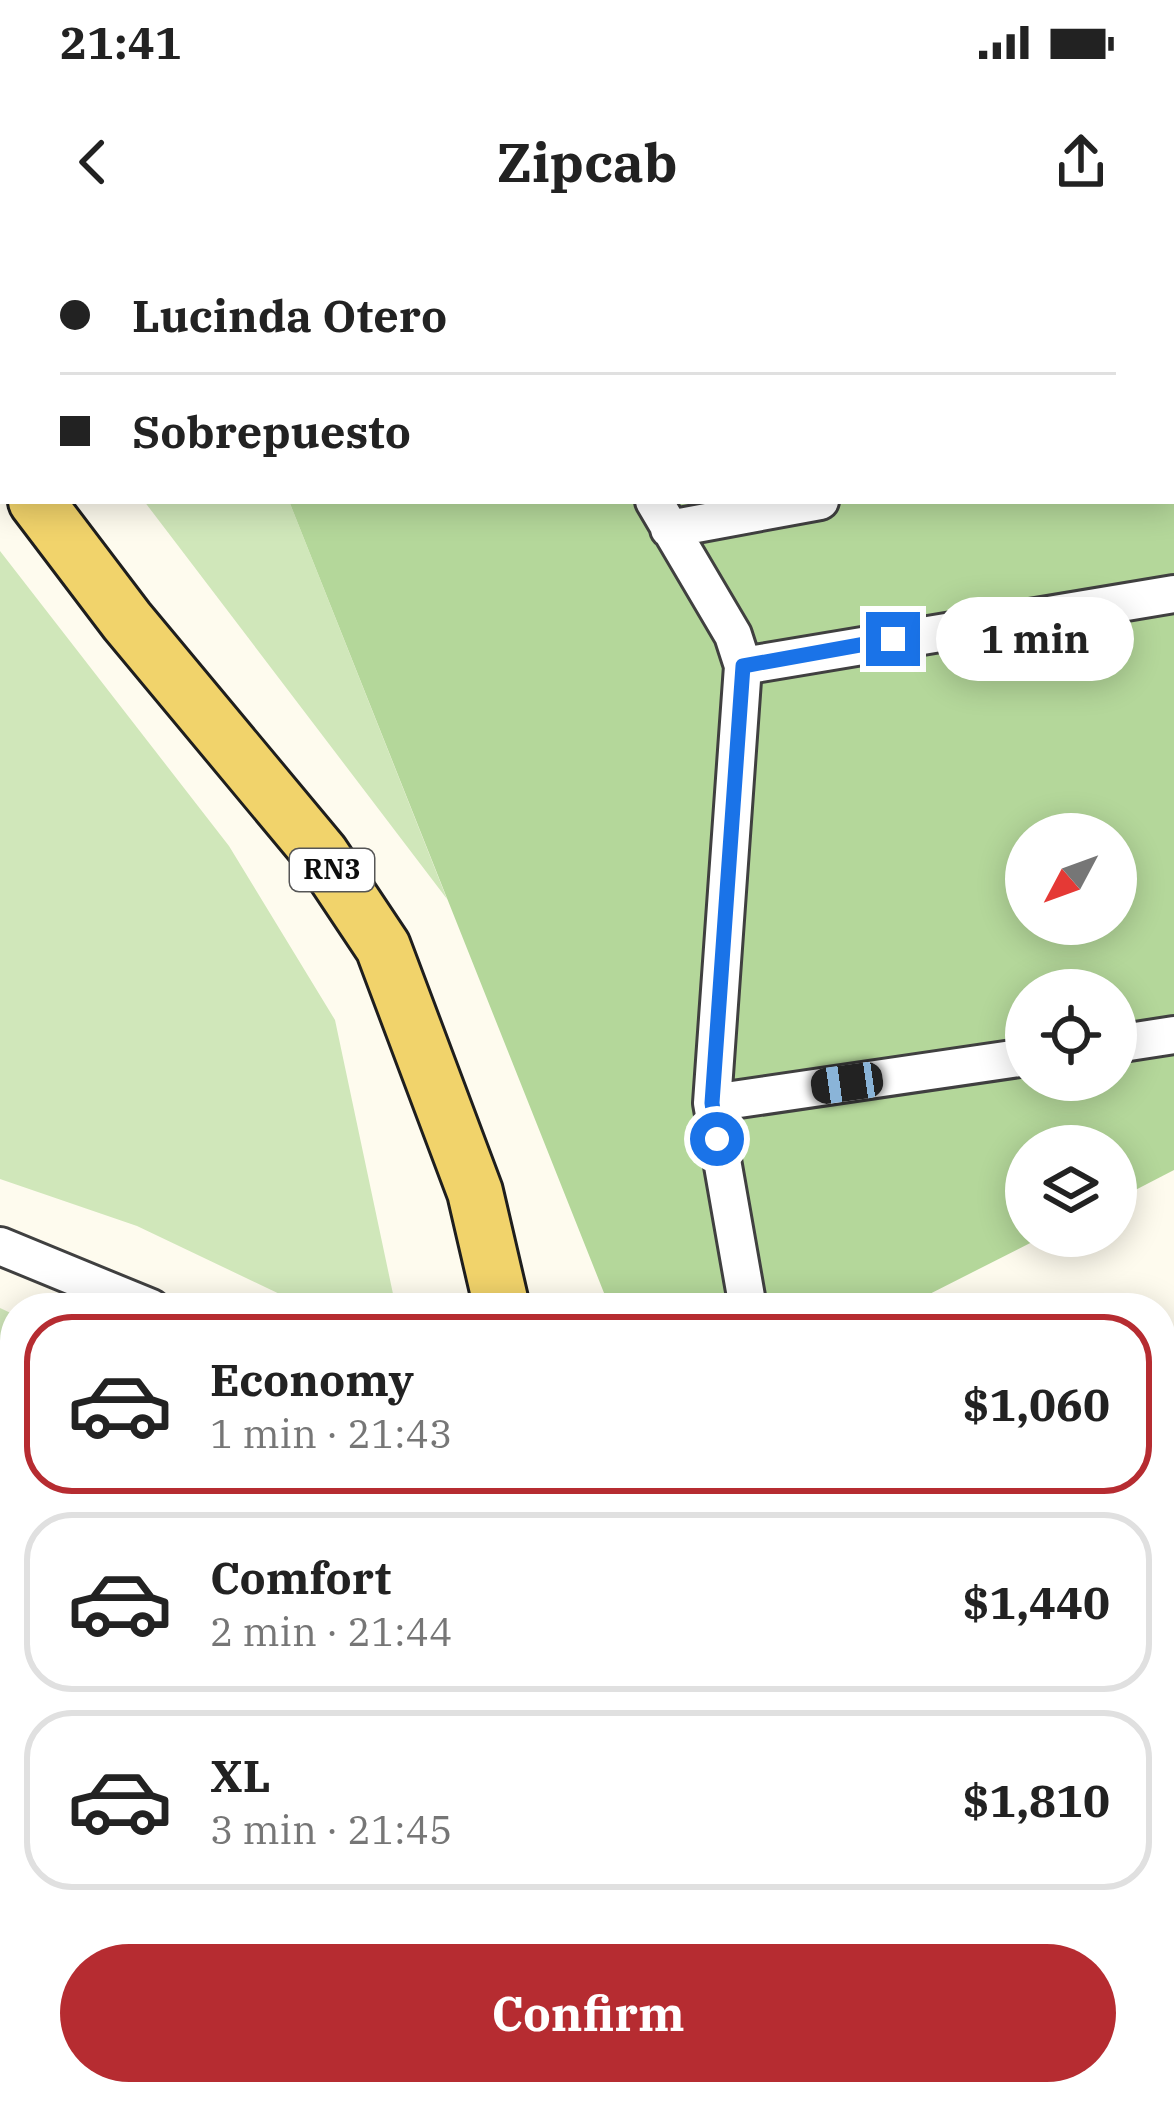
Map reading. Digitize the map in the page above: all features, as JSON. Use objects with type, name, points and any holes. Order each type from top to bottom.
[{"type":"main road","name":"RN3","points":[[38,504],[127,621],[321,854],[383,946],[475,1192],[499,1293]]},
{"type":"street","points":[[745,1293],[712,1103],[743,666],[733,635],[662,515],[786,504]]},
{"type":"street","points":[[743,666],[1174,594]]},
{"type":"street","points":[[1137,1041],[1174,1035]]},
{"type":"street","points":[[712,1103],[1005,1060]]},
{"type":"street","points":[[0,1246],[114,1293]]},
{"type":"green space","points":[[146,504],[290,504],[447,899]]},
{"type":"green space","points":[[290,504],[1174,504],[1174,1170],[1137,1189],[1137,1125],[1005,1125],[1005,1256],[932,1293],[604,1293]]},
{"type":"green space","points":[[0,551],[229,846],[335,1020],[393,1293],[278,1293],[137,1226],[0,1179]]},
{"type":"route","points":[[717,1139],[712,1103],[743,666],[893,639]]}]
